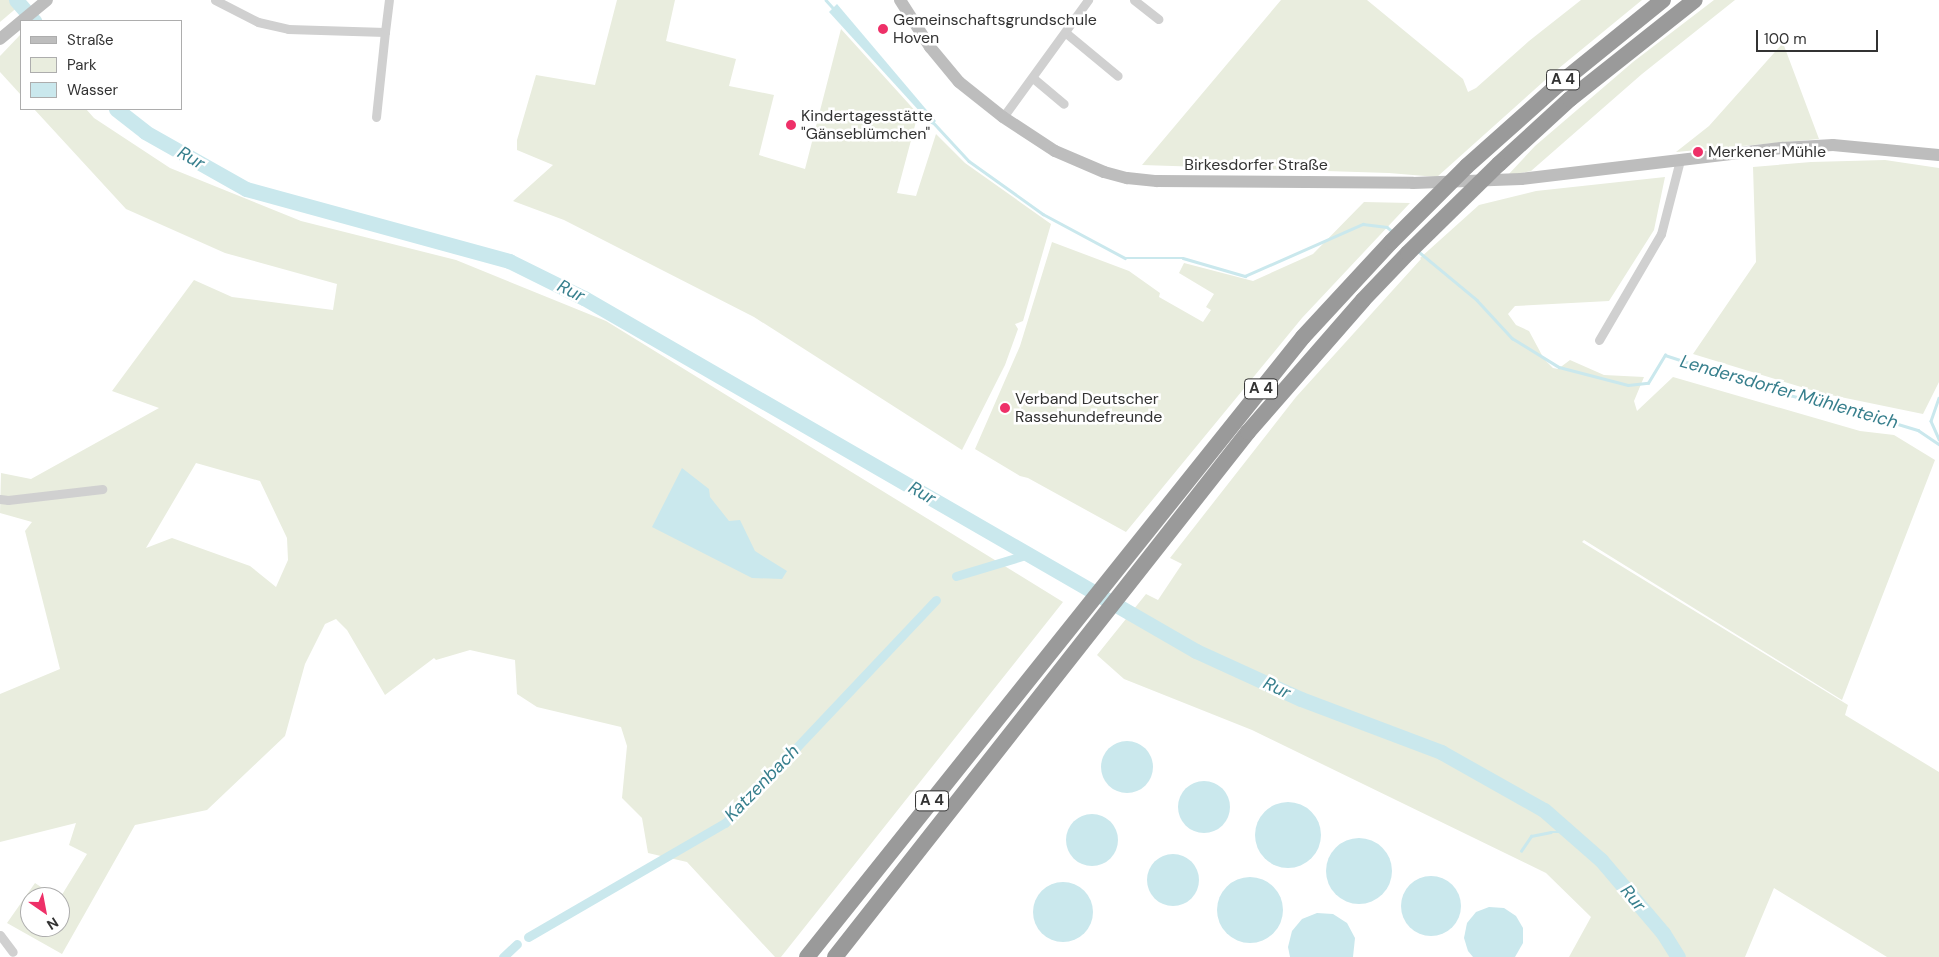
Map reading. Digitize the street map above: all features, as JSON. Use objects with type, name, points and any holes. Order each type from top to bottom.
[{"type":"highway","name":"A 4","points":[[807,957],[1303,337],[1391,242],[1467,166],[1558,84],[1663,0]]},
{"type":"highway","name":"A 4","points":[[834,957],[1248,432],[1363,300],[1499,164],[1570,99],[1695,0]]},
{"type":"main road","points":[[23,20],[47,0]]},
{"type":"main road","name":"Birkesdorfer Straße","points":[[900,0],[930,46],[959,82],[1003,117],[1055,151],[1090,167],[1127,178],[1158,181],[1413,183],[1521,179],[1782,148],[1833,145],[1939,155]]},
{"type":"main road","points":[[0,39],[20,22]]},
{"type":"street","points":[[215,0],[258,22],[288,29],[385,32]]},
{"type":"street","points":[[376,117],[389,0]]},
{"type":"street","points":[[1003,117],[1066,33],[1088,0]]},
{"type":"street","points":[[1134,0],[1158,19]]},
{"type":"street","points":[[1066,33],[1118,76]]},
{"type":"street","points":[[1033,78],[1064,104]]},
{"type":"street","points":[[1599,340],[1661,234],[1680,160]]},
{"type":"street","points":[[0,499],[8,500],[102,489]]},
{"type":"street","points":[[0,936],[13,952]]},
{"type":"green space","points":[[0,0],[26,0],[0,22]]},
{"type":"green space","points":[[617,0],[675,0],[666,41],[736,59],[729,86],[774,95],[759,155],[805,169],[841,29],[918,114],[897,193],[916,196],[936,134],[965,163],[1051,224],[1023,321],[1015,324],[1018,329],[1005,365],[962,450],[754,317],[564,220],[513,201],[553,165],[517,150],[517,140],[536,75],[595,85]]},
{"type":"green space","points":[[1281,0],[1367,0],[1463,79],[1468,92],[1476,88],[1529,41],[1581,0],[1642,0],[1553,73],[1437,177],[1389,173],[1142,165]]},
{"type":"green space","points":[[1714,0],[1735,0],[1642,74],[1531,171],[1507,176],[1535,146],[1633,62]]},
{"type":"green space","points":[[20,35],[20,94],[0,72],[0,56]]},
{"type":"green space","points":[[1783,43],[1819,139],[1676,152],[1709,126]]},
{"type":"green space","points":[[35,110],[87,110],[94,118],[170,168],[301,221],[456,260],[606,321],[1063,602],[781,957],[775,957],[687,862],[648,853],[642,818],[622,798],[627,746],[621,727],[537,707],[517,694],[515,660],[470,650],[436,660],[434,658],[385,695],[347,630],[336,619],[325,624],[305,664],[285,736],[207,810],[135,825],[62,954],[32,937],[70,937],[70,887],[67,887],[87,854],[69,845],[76,823],[0,842],[0,694],[60,669],[25,531],[32,522],[0,513],[1,473],[31,479],[159,408],[112,391],[194,280],[232,297],[333,310],[337,284],[225,253],[126,209]],"holes":[[[196,463],[260,481],[287,538],[288,560],[276,587],[250,566],[172,538],[146,548]]]},
{"type":"green space","points":[[1885,160],[1939,168],[1939,382],[1923,414],[1821,393],[1693,354],[1756,262],[1753,167],[1811,162]]},
{"type":"green space","points":[[1665,177],[1654,230],[1609,301],[1515,306],[1508,314],[1516,325],[1529,331],[1544,359],[1553,368],[1558,369],[1570,360],[1604,375],[1644,377],[1634,401],[1637,411],[1673,377],[1860,431],[1894,435],[1935,460],[1842,700],[1584,540],[1582,542],[1848,705],[1845,715],[1939,772],[1939,957],[1887,957],[1774,888],[1745,957],[1569,957],[1591,917],[1546,873],[1252,730],[1124,679],[1097,655],[1146,594],[1158,600],[1182,564],[1170,558],[1296,397],[1420,258],[1479,205],[1536,191]]},
{"type":"green space","points":[[1364,202],[1410,203],[1302,318],[1126,532],[1028,478],[1020,476],[975,449],[1020,346],[1052,242],[1129,271],[1160,293],[1159,297],[1203,322],[1211,310],[1206,307],[1214,294],[1179,273],[1184,263],[1253,281],[1313,254]]},
{"type":"green space","points":[[35,883],[41,887],[32,887]]},
{"type":"green space","points":[[20,904],[20,930],[7,923]]},
{"type":"water","points":[[837,4],[936,121],[932,125],[829,12]]},
{"type":"water","points":[[682,468],[709,489],[710,497],[729,521],[740,520],[755,551],[787,571],[782,579],[752,578],[652,527]]},
{"type":"water","points":[[1122,741],[1132,741],[1146,748],[1153,762],[1153,772],[1146,786],[1132,793],[1122,793],[1112,789],[1105,782],[1101,772],[1101,762],[1105,752],[1112,745]]},
{"type":"water","points":[[1199,781],[1209,781],[1223,788],[1230,802],[1230,812],[1223,826],[1209,833],[1199,833],[1189,829],[1182,822],[1178,812],[1178,802],[1182,792],[1189,785]]},
{"type":"water","points":[[1282,802],[1294,802],[1312,811],[1319,822],[1321,835],[1319,848],[1312,859],[1301,866],[1282,868],[1269,863],[1260,854],[1255,841],[1255,829],[1260,816],[1269,807]]},
{"type":"water","points":[[1087,814],[1097,814],[1111,821],[1118,835],[1118,845],[1111,859],[1097,866],[1087,866],[1077,862],[1070,855],[1066,845],[1066,835],[1070,825],[1077,818]]},
{"type":"water","points":[[1353,838],[1365,838],[1383,847],[1390,858],[1392,871],[1390,884],[1383,895],[1372,902],[1353,904],[1340,899],[1331,890],[1326,877],[1326,865],[1331,852],[1340,843]]},
{"type":"water","points":[[1168,854],[1178,854],[1192,861],[1199,875],[1199,885],[1192,899],[1178,906],[1168,906],[1158,902],[1151,895],[1147,885],[1147,875],[1151,865],[1158,858]]},
{"type":"water","points":[[1431,876],[1447,881],[1452,885],[1456,890],[1461,906],[1456,922],[1452,927],[1447,931],[1431,936],[1415,931],[1410,927],[1406,922],[1401,906],[1406,890],[1410,885],[1415,881]]},
{"type":"water","points":[[1256,877],[1274,886],[1281,897],[1283,910],[1281,923],[1274,934],[1263,941],[1244,943],[1226,934],[1219,923],[1217,904],[1226,886],[1237,879]]},
{"type":"water","points":[[1063,882],[1079,887],[1084,891],[1088,896],[1093,912],[1088,928],[1084,933],[1079,937],[1063,942],[1047,937],[1042,933],[1038,928],[1033,912],[1038,896],[1042,891],[1047,887]]},
{"type":"water","points":[[1489,907],[1504,908],[1516,916],[1523,928],[1523,943],[1515,957],[1473,957],[1468,951],[1464,938],[1467,923],[1476,912]]},
{"type":"water","points":[[1317,913],[1333,914],[1347,923],[1355,938],[1353,957],[1290,957],[1288,947],[1292,931],[1302,919]]},
{"type":"waterway","name":"Rur","points":[[16,0],[33,20]]},
{"type":"waterway","name":"Lendersdorfer Mühlenteich","points":[[826,0],[835,10]]},
{"type":"waterway","name":"Rur","points":[[117,110],[145,132],[246,189],[509,261],[584,298],[1196,651],[1301,699],[1441,752],[1544,810],[1601,860],[1663,933],[1678,957]]},
{"type":"waterway","name":"Lendersdorfer Mühlenteich","points":[[932,121],[969,161],[1043,214],[1125,258],[1183,258],[1245,276],[1363,224],[1387,227],[1393,232]]},
{"type":"waterway","name":"Lendersdorfer Mühlenteich","points":[[1418,251],[1477,300],[1512,338],[1559,367],[1628,385],[1648,383],[1665,355],[1781,393],[1855,411],[1918,430],[1939,444]]},
{"type":"waterway","points":[[1939,398],[1931,421],[1939,439]]},
{"type":"waterway","name":"Katzenbach","points":[[956,576],[1029,554]]},
{"type":"waterway","name":"Katzenbach","points":[[528,937],[725,823],[936,600]]},
{"type":"waterway","points":[[1521,851],[1531,836],[1551,832],[1570,832]]},
{"type":"waterway","name":"Katzenbach","points":[[503,957],[517,944]]},
{"type":"place","name":"Gemeinschaftsgrundschule Hoven","points":[[883,29]]},
{"type":"place","name":"Kindertagesstätte \"Gänseblümchen\"","points":[[791,125]]},
{"type":"place","name":"Merkener Mühle","points":[[1698,152]]},
{"type":"place","name":"Verband Deutscher Rassehundefreunde","points":[[1005,408]]}]
